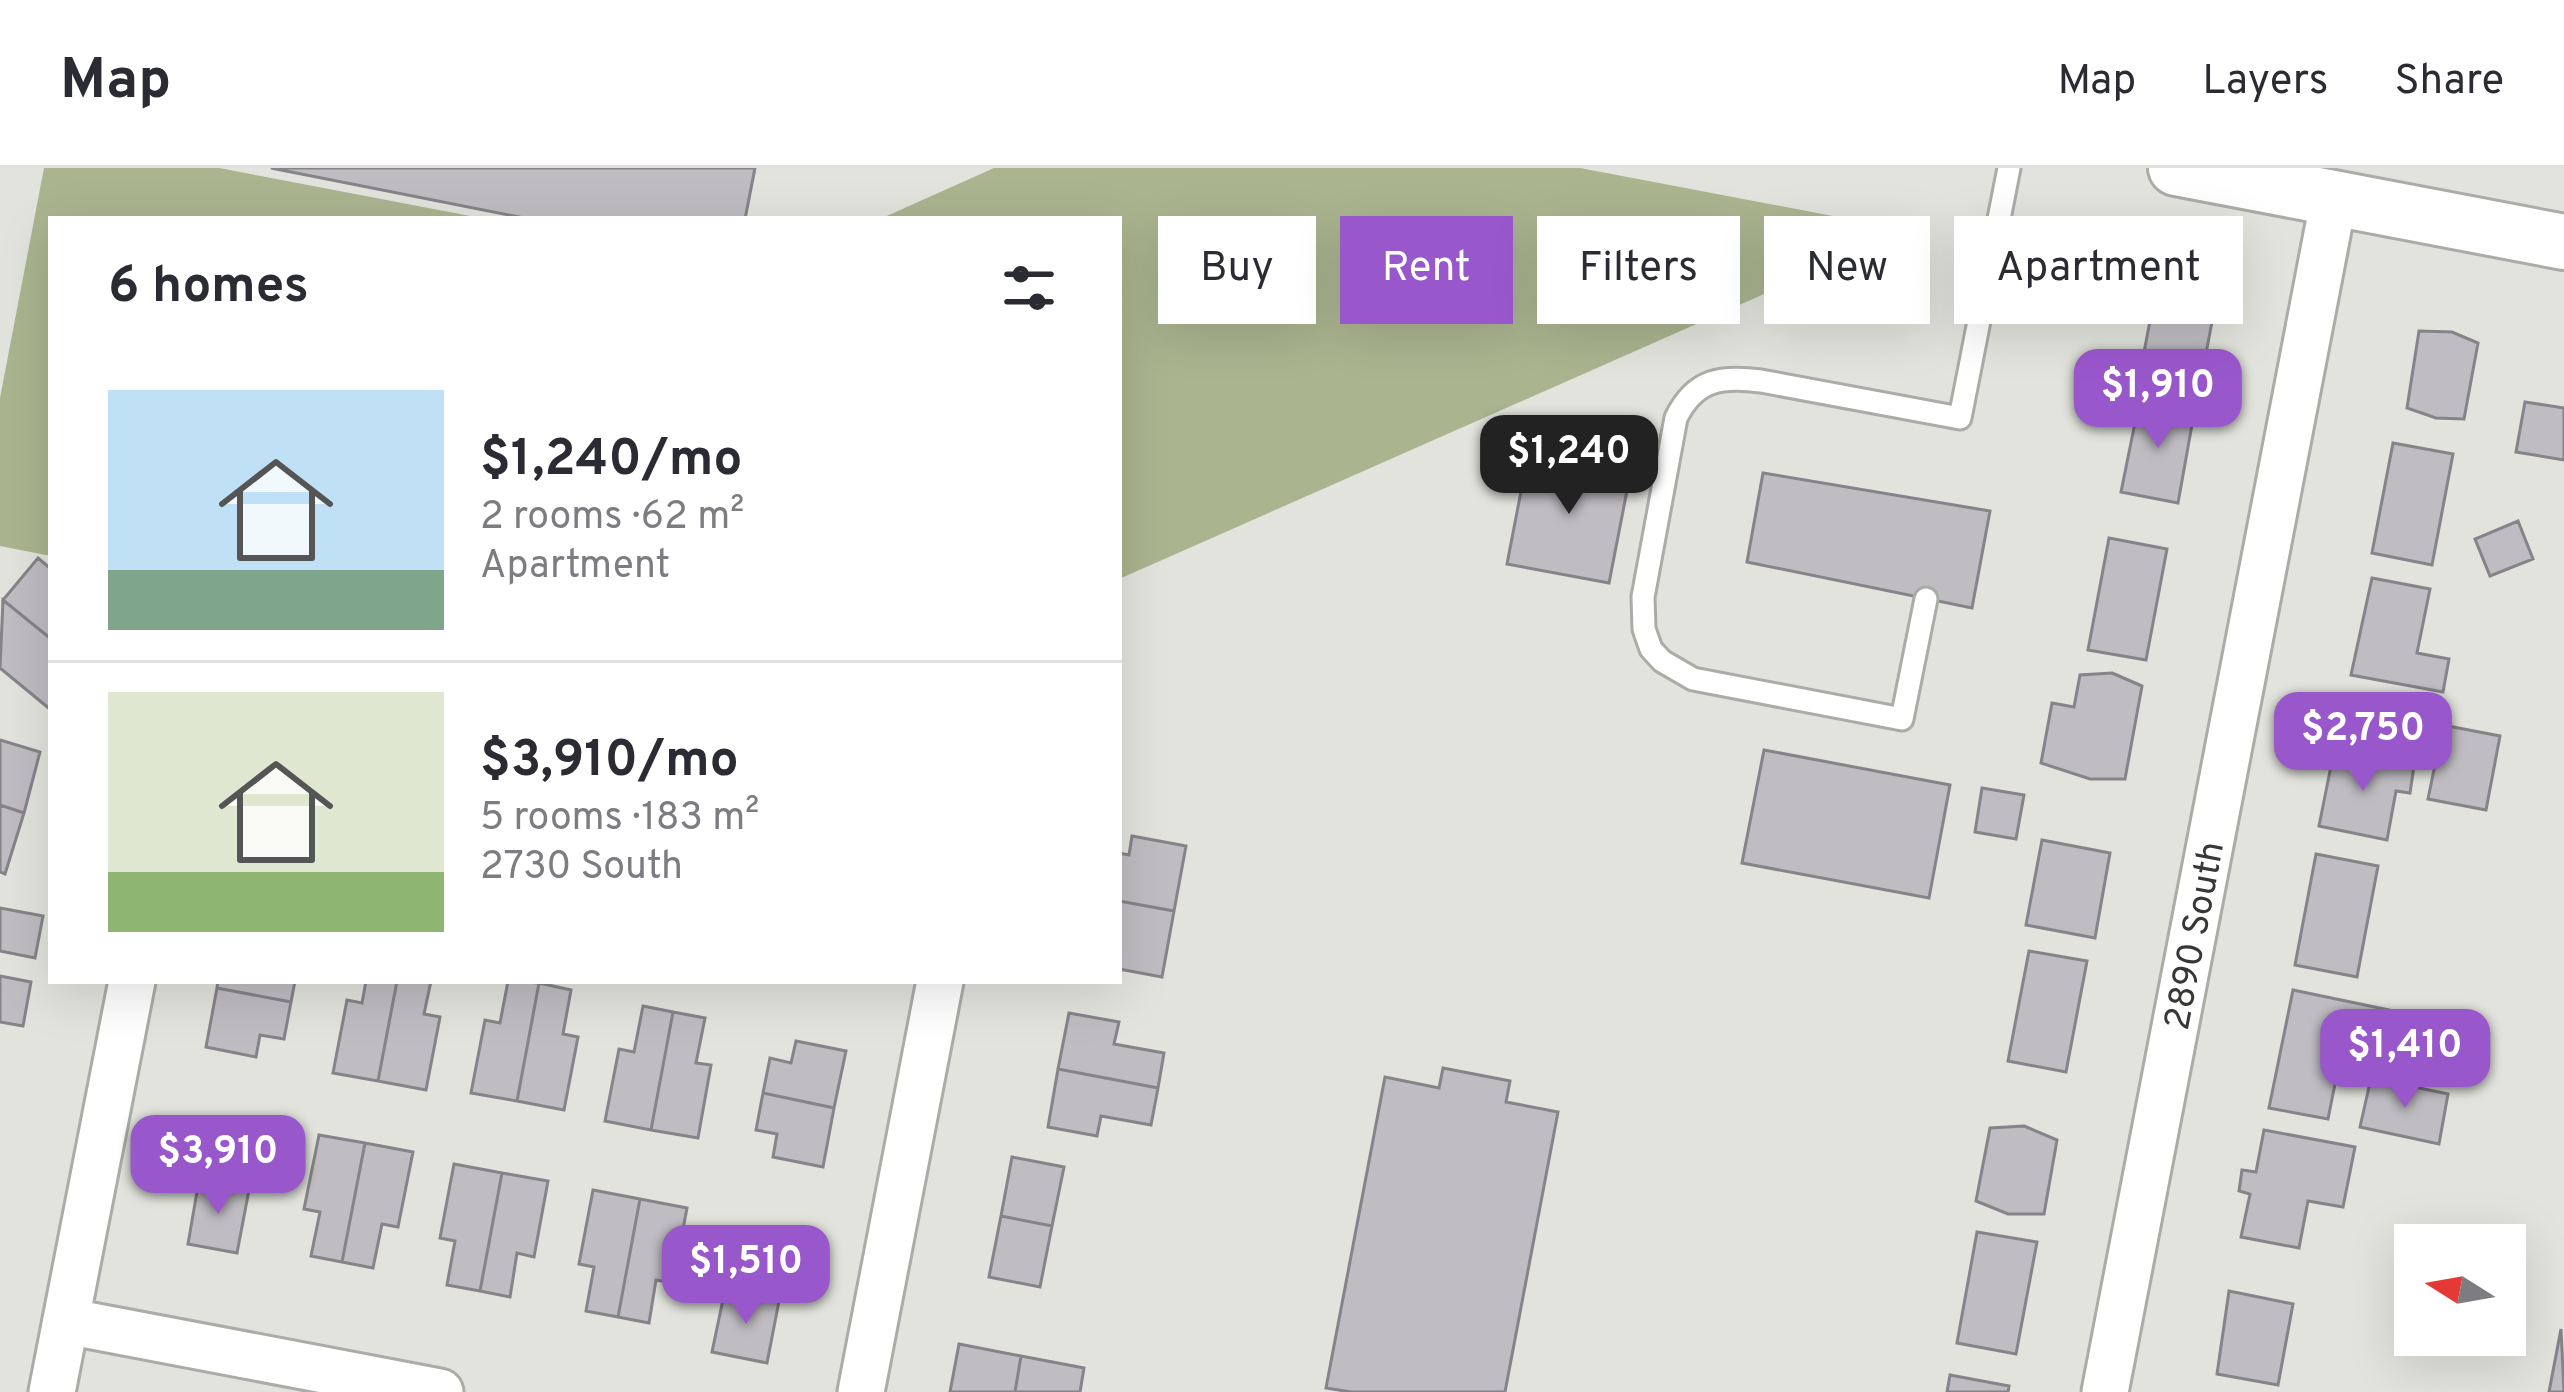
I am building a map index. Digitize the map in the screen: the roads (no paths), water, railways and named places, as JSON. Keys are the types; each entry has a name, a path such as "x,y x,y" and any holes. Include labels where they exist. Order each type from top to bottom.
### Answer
{"street":[{"path":"2176,168 2564,242"},
{"name":"2890 South","path":"2104,1392 2334,198"},
{"path":"52,1392 131,984"},
{"path":"861,1392 939,984"},
{"path":"66,1321 440,1392"}],"lane":[{"path":"1926,599 1902,719 1693,679 1651,649 1642,613 1676,418 1705,382 1761,381 1960,418 2009,168"}]}
